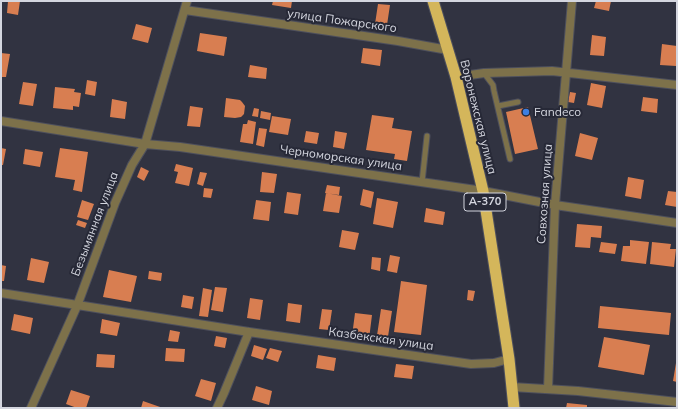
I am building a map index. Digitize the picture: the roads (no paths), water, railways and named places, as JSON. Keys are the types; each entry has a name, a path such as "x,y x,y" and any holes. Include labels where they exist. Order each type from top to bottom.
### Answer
{"highway":[{"name":"Воронежская улица","path":"432,1 456,77 483,191 509,360 514,408"}],"street":[{"name":"Безымянная улица","path":"31,408 77,306 115,203 132,165 145,144 187,1"},
{"name":"Совхозная улица","path":"548,389 555,205 572,1"},
{"name":"улица Пожарского","path":"185,10 398,41 448,50"},
{"path":"456,77 484,73 552,71 677,85"},
{"name":"Черноморская улица","path":"1,121 145,144 180,147 483,191 555,205 677,223"},
{"name":"Казбекская улица","path":"1,293 249,332 471,364 494,363 509,360"},
{"path":"217,408 249,332"},
{"path":"512,387 578,391 677,402"}],"lane":[{"path":"484,73 493,85 510,159"},
{"path":"498,106 518,102"},
{"path":"422,182 427,136"}],"place":[{"name":"Fandeco","path":"526,112"}]}
